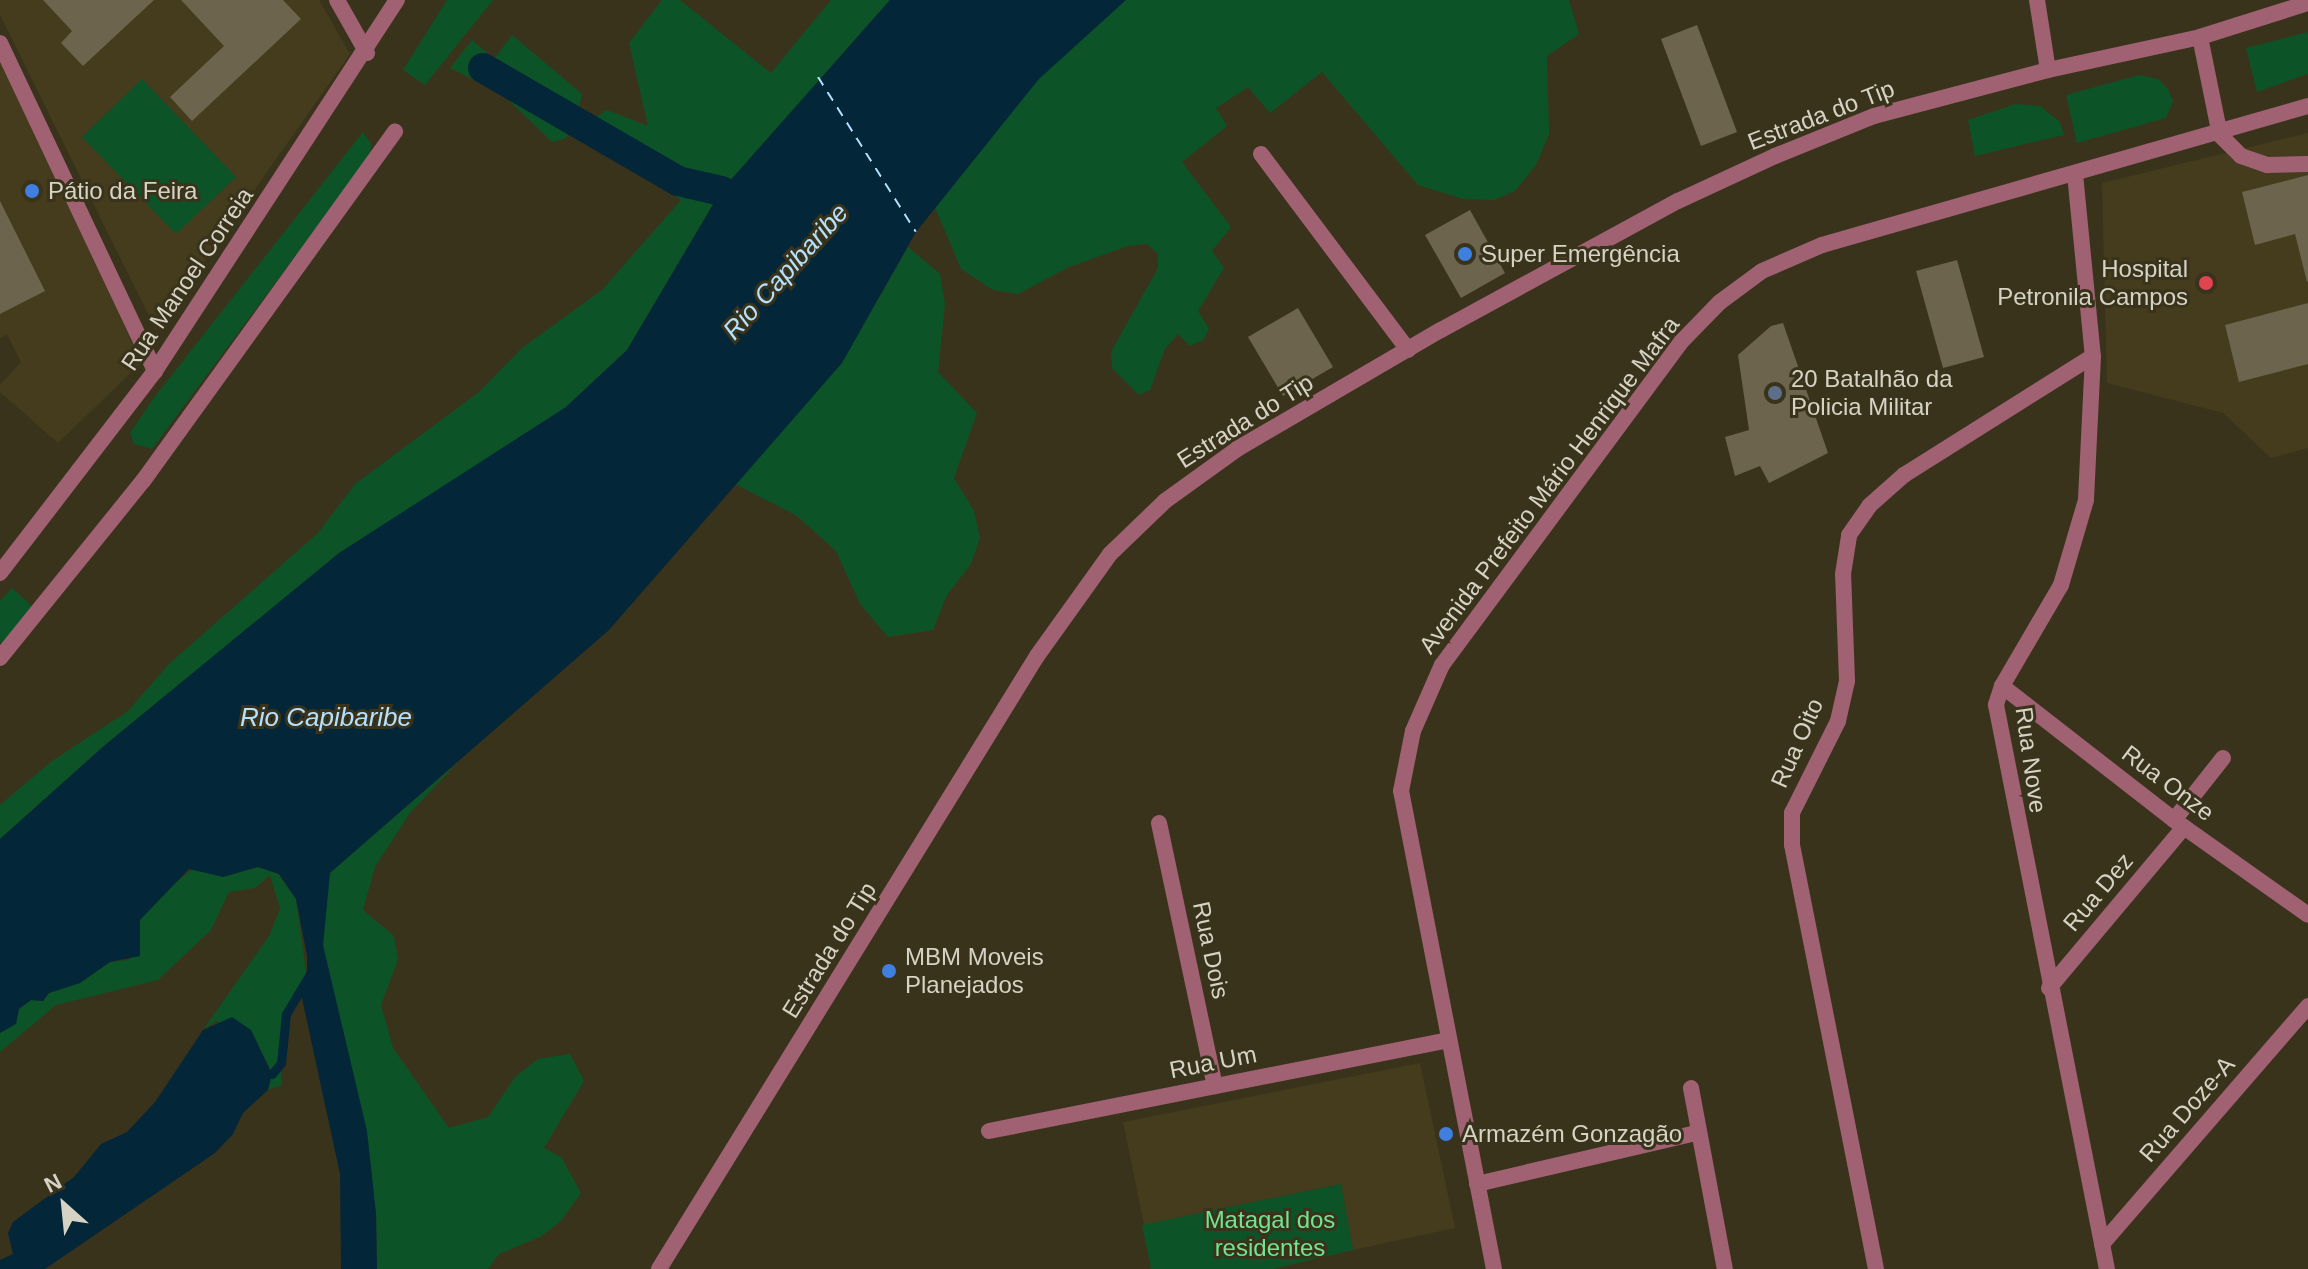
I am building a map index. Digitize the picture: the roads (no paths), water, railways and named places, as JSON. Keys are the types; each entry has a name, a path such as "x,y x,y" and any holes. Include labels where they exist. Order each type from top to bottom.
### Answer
{"street":[{"path":"337,0 367,53"},
{"name":"Rua Manoel Correia","path":"0,573 155,371 367,53 397,0"},
{"path":"2037,0 2048,70"},
{"name":"Estrada do Tip","path":"659,1269 1037,656 1110,554 1165,501 1237,449 1408,350 1678,201 1775,156 1874,116 2048,70 2200,37 2308,3"},
{"path":"2200,37 2220,135 2241,156 2267,165 2308,164"},
{"path":"0,43 155,371"},
{"name":"Avenida Prefeito Mário Henrique Mafra","path":"1494,1269 1447,1040 1401,791 1413,731 1442,665 1680,343 1720,302 1762,271 1822,245 2220,135 2308,106"},
{"path":"0,658 143,481 395,131"},
{"path":"1261,154 1408,350"},
{"name":"Rua Nove","path":"2075,174 2093,356 2086,500 2061,585 2002,686 1996,705 1998,732 2107,1269"},
{"name":"Rua Oito","path":"1876,1269 1792,845 1792,813 1838,721 1847,681 1843,574 1849,535 1869,506 1904,475 2093,356"},
{"name":"Rua Onze","path":"2002,686 2179,824 2308,915"},
{"name":"Rua Dez","path":"2049,988 2179,824 2223,758"},
{"name":"Rua Dois","path":"1159,823 1215,1086"},
{"name":"Rua Doze-A","path":"2102,1244 2308,1006"},
{"name":"Rua Um","path":"989,1131 1447,1040"},
{"path":"1691,1088 1697,1133 1725,1269"},
{"path":"1477,1184 1697,1133"}],"water":[{"name":"Rio Capibaribe","path":"890,0 1126,0 1039,79 916,232 842,363 609,630 330,873 323,945 367,1131 376,1213 377,1269 341,1269 340,1174 300,989 307,979 307,956 296,899 279,874 258,867 223,877 189,869 140,920 140,956 110,962 80,983 49,993 43,1001 31,1000 19,1009 16,1024 0,1033 0,839 105,745 339,553 566,407 627,350 721,191"},
{"path":"232,1017 251,1030 272,1074 268,1090 243,1113 233,1134 215,1153 45,1269 0,1269 0,1260 13,1254 8,1233 13,1222 74,1177 101,1144 127,1132 155,1102 203,1030"}],"waterway":[{"path":"483,68 678,181 721,191 757,209"},
{"path":"272,1074 281,1063 286,1014 313,969"}],"place":[{"name":"Pátio da Feira","path":"32,191"},
{"name":"Super Emergência","path":"1465,254"},
{"name":"Hospital Petronila Campos","path":"2206,283"},
{"name":"20 Batalhão da Policia Militar","path":"1775,393"},
{"name":"MBM Moveis Planejados","path":"889,971"},
{"name":"Armazém Gonzagão","path":"1446,1134"}],"park label":[{"name":"Matagal dos residentes","path":"1270,1234"}]}
